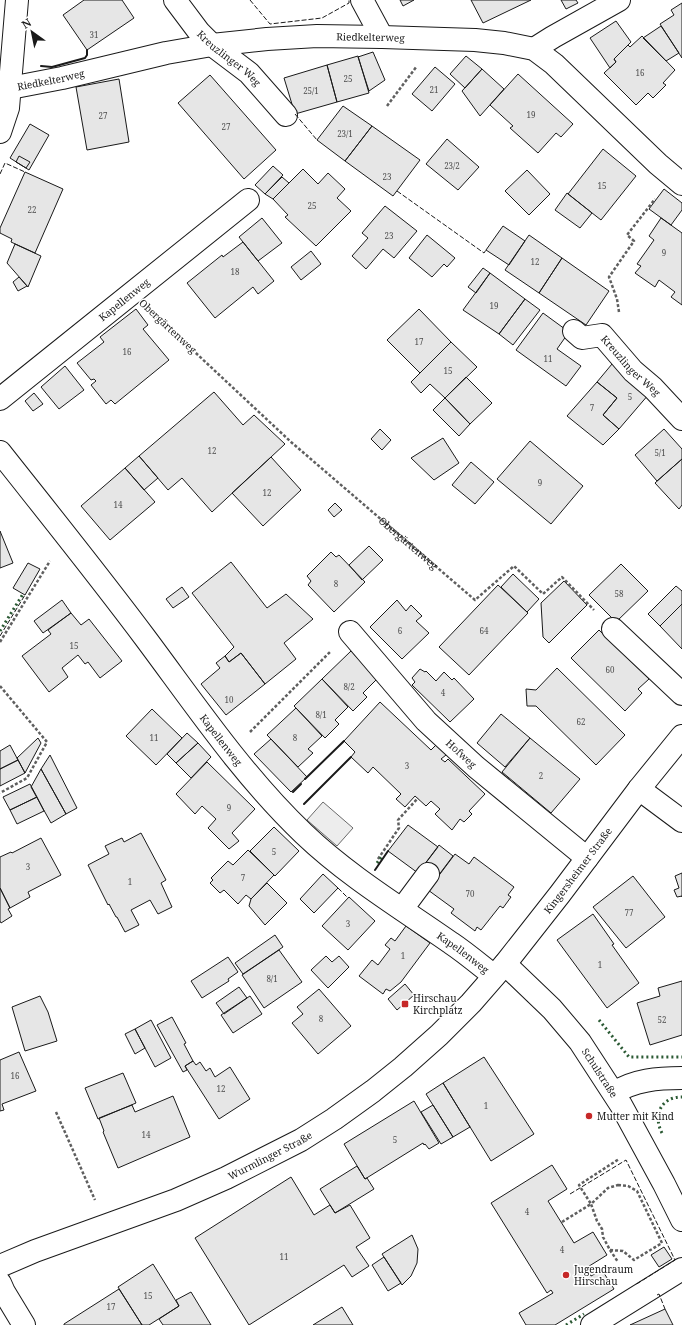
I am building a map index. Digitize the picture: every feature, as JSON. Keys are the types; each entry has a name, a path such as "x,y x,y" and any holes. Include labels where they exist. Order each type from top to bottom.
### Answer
{"street":[{"name":"Riedkelterweg","path":"17,0 5,86 62,78 166,53 212,45 267,39 317,36 382,36 504,43 534,50 554,64 630,138 677,180"},
{"name":"Kreuzlinger Weg","path":"175,0 199,32 212,45 249,73 286,115"},
{"path":"362,0 382,36"},
{"path":"534,50 553,36 619,0"},
{"path":"0,132 8,108 5,86"},
{"name":"Kapellenweg","path":"0,399 248,200"},
{"name":"Kreuzlinger Weg","path":"574,331 582,338 602,335 633,371 653,388 682,419"},
{"name":"Kapellenweg","path":"1,456 68,538 231,751 284,814 328,855 362,882 453,944 500,970"},
{"path":"613,629 682,694"},
{"name":"Hofweg","path":"350,632 426,721 476,767 587,858"},
{"name":"Kingersheimer Straße","path":"471,1003 500,970 639,789 682,736"},
{"path":"639,789 682,821"},
{"path":"402,909 428,874"},
{"name":"Schulstraße","path":"500,970 552,1009 580,1042 614,1094 643,1144 682,1220"},
{"name":"Wurmlinger Straße","path":"0,1266 35,1251 176,1200 226,1178 301,1140 403,1068 471,1003"},
{"path":"614,1094 621,1089 648,1080 682,1078"},
{"name":"Wurmlinger Straße","path":"0,1259 35,1251"},
{"path":"592,1325 682,1269"},
{"path":"0,1283 24,1325"}],"path":[{"path":"387,106 438,39"},
{"path":"602,335 620,318 617,299 609,277 634,241 627,236 677,180"},
{"name":"Obergärtenweg","path":"132,292 291,442 475,600 514,566 543,594 562,577 613,629"},
{"path":"0,642 52,558 68,538"},
{"path":"231,751 350,632"},
{"path":"0,686 47,742 27,778 0,793"},
{"path":"362,882 399,828 398,820 418,798"},
{"path":"56,1112 107,1226"},
{"path":"618,1262 603,1237 602,1229 597,1221 591,1204 579,1185 643,1144"},
{"path":"562,1222 591,1204 608,1188 618,1185 628,1186 637,1191 662,1243 634,1260 623,1251 610,1250"}],"shaded area":[{"path":"323,802 353,828 337,846 307,820"}],"building":[{"path":"84,0 122,0 134,18 87,50 63,15"},
{"path":"400,0 414,0 403,6"},
{"path":"471,0 531,0 483,23"},
{"path":"561,0 576,0 578,3 566,9"},
{"path":"682,3 682,58 660,24 674,15 671,10"},
{"path":"616,21 631,42 614,59 616,62 610,68 590,38"},
{"path":"661,26 679,53 666,61 643,38"},
{"path":"642,36 675,70 663,83 666,85 653,98 648,93 636,105 604,73 616,62 614,59 628,45 630,47"},
{"path":"373,52 385,80 369,91 358,57"},
{"path":"358,56 369,93 337,102 327,65"},
{"path":"466,56 482,69 465,88 450,74"},
{"path":"327,65 337,102 295,114 284,78"},
{"path":"435,67 455,84 432,111 412,94"},
{"path":"482,69 504,89 480,116 462,91"},
{"path":"518,74 573,124 561,137 556,133 538,153 510,128 513,126 490,105"},
{"path":"210,75 276,150 244,179 178,103"},
{"path":"119,79 129,142 87,150 76,87"},
{"path":"343,106 372,126 345,161 317,140"},
{"path":"30,124 49,135 29,170 10,158"},
{"path":"372,126 420,160 393,196 345,161"},
{"path":"447,139 479,167 458,190 426,164"},
{"path":"603,149 636,176 601,220 568,194"},
{"path":"19,156 30,162 26,168 16,162"},
{"path":"273,166 283,175 265,194 255,185"},
{"path":"303,169 318,184 328,173 345,189 337,198 351,211 316,246 285,217 288,215 273,199"},
{"path":"527,170 550,194 529,215 505,191"},
{"path":"25,172 63,189 35,253 11,242 12,239 0,233 0,228"},
{"path":"282,177 289,183 273,199 265,194"},
{"path":"664,189 682,203 682,210 671,225 649,209"},
{"path":"567,193 592,213 580,228 555,210"},
{"path":"385,206 417,231 394,258 383,249 366,269 352,256 368,238 362,233"},
{"path":"262,218 282,243 258,261 239,237"},
{"path":"661,218 682,233 682,305 671,297 675,292 659,280 655,287 635,273 641,266 637,264 654,240 649,236"},
{"path":"503,226 525,241 509,265 486,250"},
{"path":"427,235 455,258 447,267 444,264 432,277 409,258"},
{"path":"529,235 562,258 539,293 505,270"},
{"path":"243,242 274,281 258,294 253,287 215,318 187,283 222,255 223,257"},
{"path":"15,244 41,256 28,287 7,263"},
{"path":"311,251 321,264 301,280 291,267"},
{"path":"562,258 609,291 586,325 539,293"},
{"path":"483,268 490,273 476,293 468,287"},
{"path":"490,273 525,299 499,334 463,310"},
{"path":"19,277 27,286 18,291 13,282"},
{"path":"525,299 540,310 513,345 499,334"},
{"path":"136,309 148,325 143,329 169,360 115,404 111,400 106,404 91,385 96,381 94,379 91,380 77,363 104,342 100,337"},
{"path":"419,309 451,342 420,373 387,340"},
{"path":"543,313 569,332 557,349 581,366 566,386 516,350"},
{"path":"451,342 477,367 445,398 430,384 421,393 411,382"},
{"path":"612,364 649,394 619,429 603,415 617,398 597,382"},
{"path":"65,366 84,390 59,409 41,387"},
{"path":"466,377 492,403 470,424 445,398"},
{"path":"597,382 617,398 603,415 619,429 603,445 567,416"},
{"path":"214,392 243,425 254,415 285,444 212,512 182,478 168,490 139,456"},
{"path":"34,393 43,404 33,411 25,401"},
{"path":"445,398 470,424 459,436 433,410"},
{"path":"380,429 391,440 382,450 371,439"},
{"path":"664,429 682,449 682,459 657,481 635,455"},
{"path":"443,438 459,463 434,480 411,458"},
{"path":"530,441 583,486 551,524 497,479"},
{"path":"139,456 158,478 144,490 125,468"},
{"path":"271,457 301,490 263,526 232,493"},
{"path":"682,459 682,505 679,509 655,483"},
{"path":"471,462 494,482 475,504 452,485"},
{"path":"125,468 155,502 110,540 81,506"},
{"path":"335,503 342,510 334,517 328,510"},
{"path":"0,531 13,563 0,568"},
{"path":"369,546 383,560 362,580 349,565"},
{"path":"331,552 336,557 339,555 365,582 334,612 308,585 311,581 307,576"},
{"path":"231,562 267,608 286,594 313,619 284,643 296,659 265,684 241,653 229,662 225,656 234,647 192,593"},
{"path":"28,563 40,569 25,595 13,588"},
{"path":"621,564 648,591 616,622 589,595"},
{"path":"513,574 539,599 527,612 501,587"},
{"path":"564,581 587,605 549,643 543,637 541,603"},
{"path":"498,585 528,613 469,675 439,647"},
{"path":"676,586 682,591 682,604 660,626 648,614"},
{"path":"182,587 189,597 173,608 166,599"},
{"path":"62,600 71,613 43,633 34,621"},
{"path":"397,600 406,611 411,605 422,616 416,621 429,633 402,659 370,627"},
{"path":"682,604 682,649 660,626"},
{"path":"71,613 81,625 89,619 122,661 100,678 88,662 85,664 78,655 62,668 68,677 49,692 22,656 51,634 48,630"},
{"path":"599,630 649,679 638,689 642,693 625,711 571,658"},
{"path":"351,651 377,679 363,693 367,697 353,711 322,679"},
{"path":"241,653 265,684 226,715 201,684 220,668 216,663 225,656 229,662"},
{"path":"557,668 625,735 596,765 536,706 527,706 526,689 536,690"},
{"path":"420,669 425,672 426,671 436,681 444,672 452,680 454,678 474,699 450,722 412,685 415,682 412,678"},
{"path":"322,679 348,707 335,720 339,724 325,738 294,706"},
{"path":"380,702 431,750 436,745 446,755 441,759 445,762 448,759 485,794 469,811 472,814 464,822 460,819 452,830 435,814 440,809 431,801 426,806 415,796 405,807 396,799 401,794 373,767 368,773 351,757 355,752 344,741"},
{"path":"296,708 322,736 308,749 313,753 298,767 267,735"},
{"path":"152,709 182,738 156,765 126,736"},
{"path":"501,714 530,738 505,767 477,743"},
{"path":"187,733 198,743 176,763 167,754"},
{"path":"38,738 41,743 25,773 17,758"},
{"path":"530,738 580,779 551,813 502,772"},
{"path":"271,739 307,777 291,792 254,754"},
{"path":"198,743 211,757 191,778 176,763"},
{"path":"10,745 18,760 0,769 0,751"},
{"path":"50,755 77,808 66,814 41,769"},
{"path":"18,760 25,773 0,786 0,769"},
{"path":"207,762 255,809 232,833 239,841 229,849 208,828 216,819 202,806 195,814 176,794"},
{"path":"41,769 66,814 51,823 31,787"},
{"path":"30,784 37,797 10,810 3,797"},
{"path":"37,797 44,811 17,824 10,810"},
{"path":"408,825 438,847 418,873 388,851"},
{"path":"274,827 299,851 275,876 250,851"},
{"path":"141,833 166,880 161,883 172,907 158,914 150,900 131,910 139,925 125,932 109,904 108,905 88,865 109,854 105,846 122,838 124,842"},
{"path":"41,838 61,875 28,892 30,897 10,908 0,888 0,857 11,852 12,853"},
{"path":"439,845 453,856 435,880 421,869"},
{"path":"248,850 274,875 251,899 246,895 238,904 224,890 220,893 210,883 213,880 211,878 228,861 233,865"},
{"path":"455,854 469,864 474,857 514,887 508,895 511,897 503,908 500,906 481,930 477,927 475,931 451,913 454,909 428,890"},
{"path":"682,873 682,896 677,897 674,890 679,888 675,876"},
{"path":"323,874 338,888 314,913 300,899"},
{"path":"633,876 665,917 626,948 593,907"},
{"path":"267,883 287,903 265,925 249,906 251,899"},
{"path":"0,888 10,908 8,909 12,916 1,923 0,921"},
{"path":"349,897 375,921 348,950 322,926"},
{"path":"593,914 614,944 612,945 639,983 607,1008 557,940"},
{"path":"406,926 430,943 401,982 390,991 386,989 383,994 359,976 372,960 378,965 390,949 385,945 391,938 395,941"},
{"path":"275,935 283,947 243,974 235,963"},
{"path":"279,950 302,982 264,1008 242,975"},
{"path":"326,956 332,962 339,956 349,967 328,988 311,970"},
{"path":"228,957 238,972 228,979 229,981 202,998 191,981"},
{"path":"682,981 682,1035 650,1045 637,1003 660,996 658,988"},
{"path":"405,984 414,995 397,1010 388,999"},
{"path":"239,987 247,998 224,1014 216,1003"},
{"path":"319,989 351,1026 318,1054 292,1023 303,1014 297,1007"},
{"path":"40,996 48,1012 57,1041 25,1051 12,1007"},
{"path":"250,996 262,1014 233,1033 221,1015"},
{"path":"172,1017 186,1043 184,1044 193,1061 185,1066 187,1070 183,1072 157,1025"},
{"path":"151,1020 171,1058 155,1067 135,1029"},
{"path":"135,1029 145,1048 135,1054 125,1034"},
{"path":"19,1052 36,1091 2,1104 4,1110 0,1111 0,1060"},
{"path":"484,1057 534,1134 491,1161 443,1083"},
{"path":"193,1061 196,1065 200,1062 206,1071 210,1068 215,1077 230,1067 250,1099 219,1119 185,1066"},
{"path":"123,1073 136,1103 98,1119 85,1088"},
{"path":"443,1083 470,1127 453,1137 426,1094"},
{"path":"173,1096 190,1137 118,1168 103,1132 104,1131 99,1118 132,1105 135,1112"},
{"path":"414,1101 439,1143 429,1149 423,1143 365,1179 344,1144"},
{"path":"433,1105 453,1137 441,1144 421,1112"},
{"path":"552,1165 567,1189 548,1201 574,1243 593,1232 607,1255 586,1268 591,1276 602,1270 614,1289 555,1325 526,1325 519,1313 553,1293 551,1290 547,1293 491,1203"},
{"path":"357,1166 365,1179 367,1178 374,1189 335,1213 320,1189"},
{"path":"291,1177 314,1215 330,1205 335,1213 350,1205 370,1238 356,1247 369,1266 352,1277 344,1265 249,1325 195,1238"},
{"path":"412,1235 418,1249 417,1263 411,1276 402,1285 382,1254"},
{"path":"664,1247 672,1259 659,1267 651,1255"},
{"path":"384,1257 401,1283 388,1291 372,1265"},
{"path":"153,1264 179,1306 149,1325 142,1325 118,1287"},
{"path":"119,1289 142,1325 64,1325 64,1324"},
{"path":"191,1292 211,1325 163,1325 159,1319 179,1306 176,1300"},
{"path":"342,1307 353,1325 313,1325"},
{"path":"665,1309 673,1325 630,1325"}],"hedge":[{"path":"0,631 23,594"},
{"path":"377,863 383,855"},
{"path":"599,1020 629,1057 682,1057"},
{"path":"662,1133 658,1120 660,1109 668,1100 682,1097"},
{"path":"566,1325 584,1314"}],"fence":[{"path":"250,0 270,24 322,18 349,3 349,0"},
{"path":"295,114 317,140"},
{"path":"0,174 5,163 25,172"},
{"path":"397,191 484,253 486,250"},
{"path":"0,636 25,595"},
{"path":"338,888 348,898"},
{"path":"570,1194 626,1160 675,1260 635,1285"},
{"path":"657,1295 659,1294 665,1309"}],"wall":[{"path":"41,66 52,67 85,58 87,55 87,50"},
{"path":"305,779 344,741"},
{"path":"304,804 351,757"},
{"path":"293,792 301,784"},
{"path":"375,870 388,851"}],"place":[{"name":"Hirschau Kirchplatz","path":"405,1004"},
{"name":"Mutter mit Kind","path":"589,1116"},
{"name":"Jugendraum Hirschau","path":"566,1275"}]}
